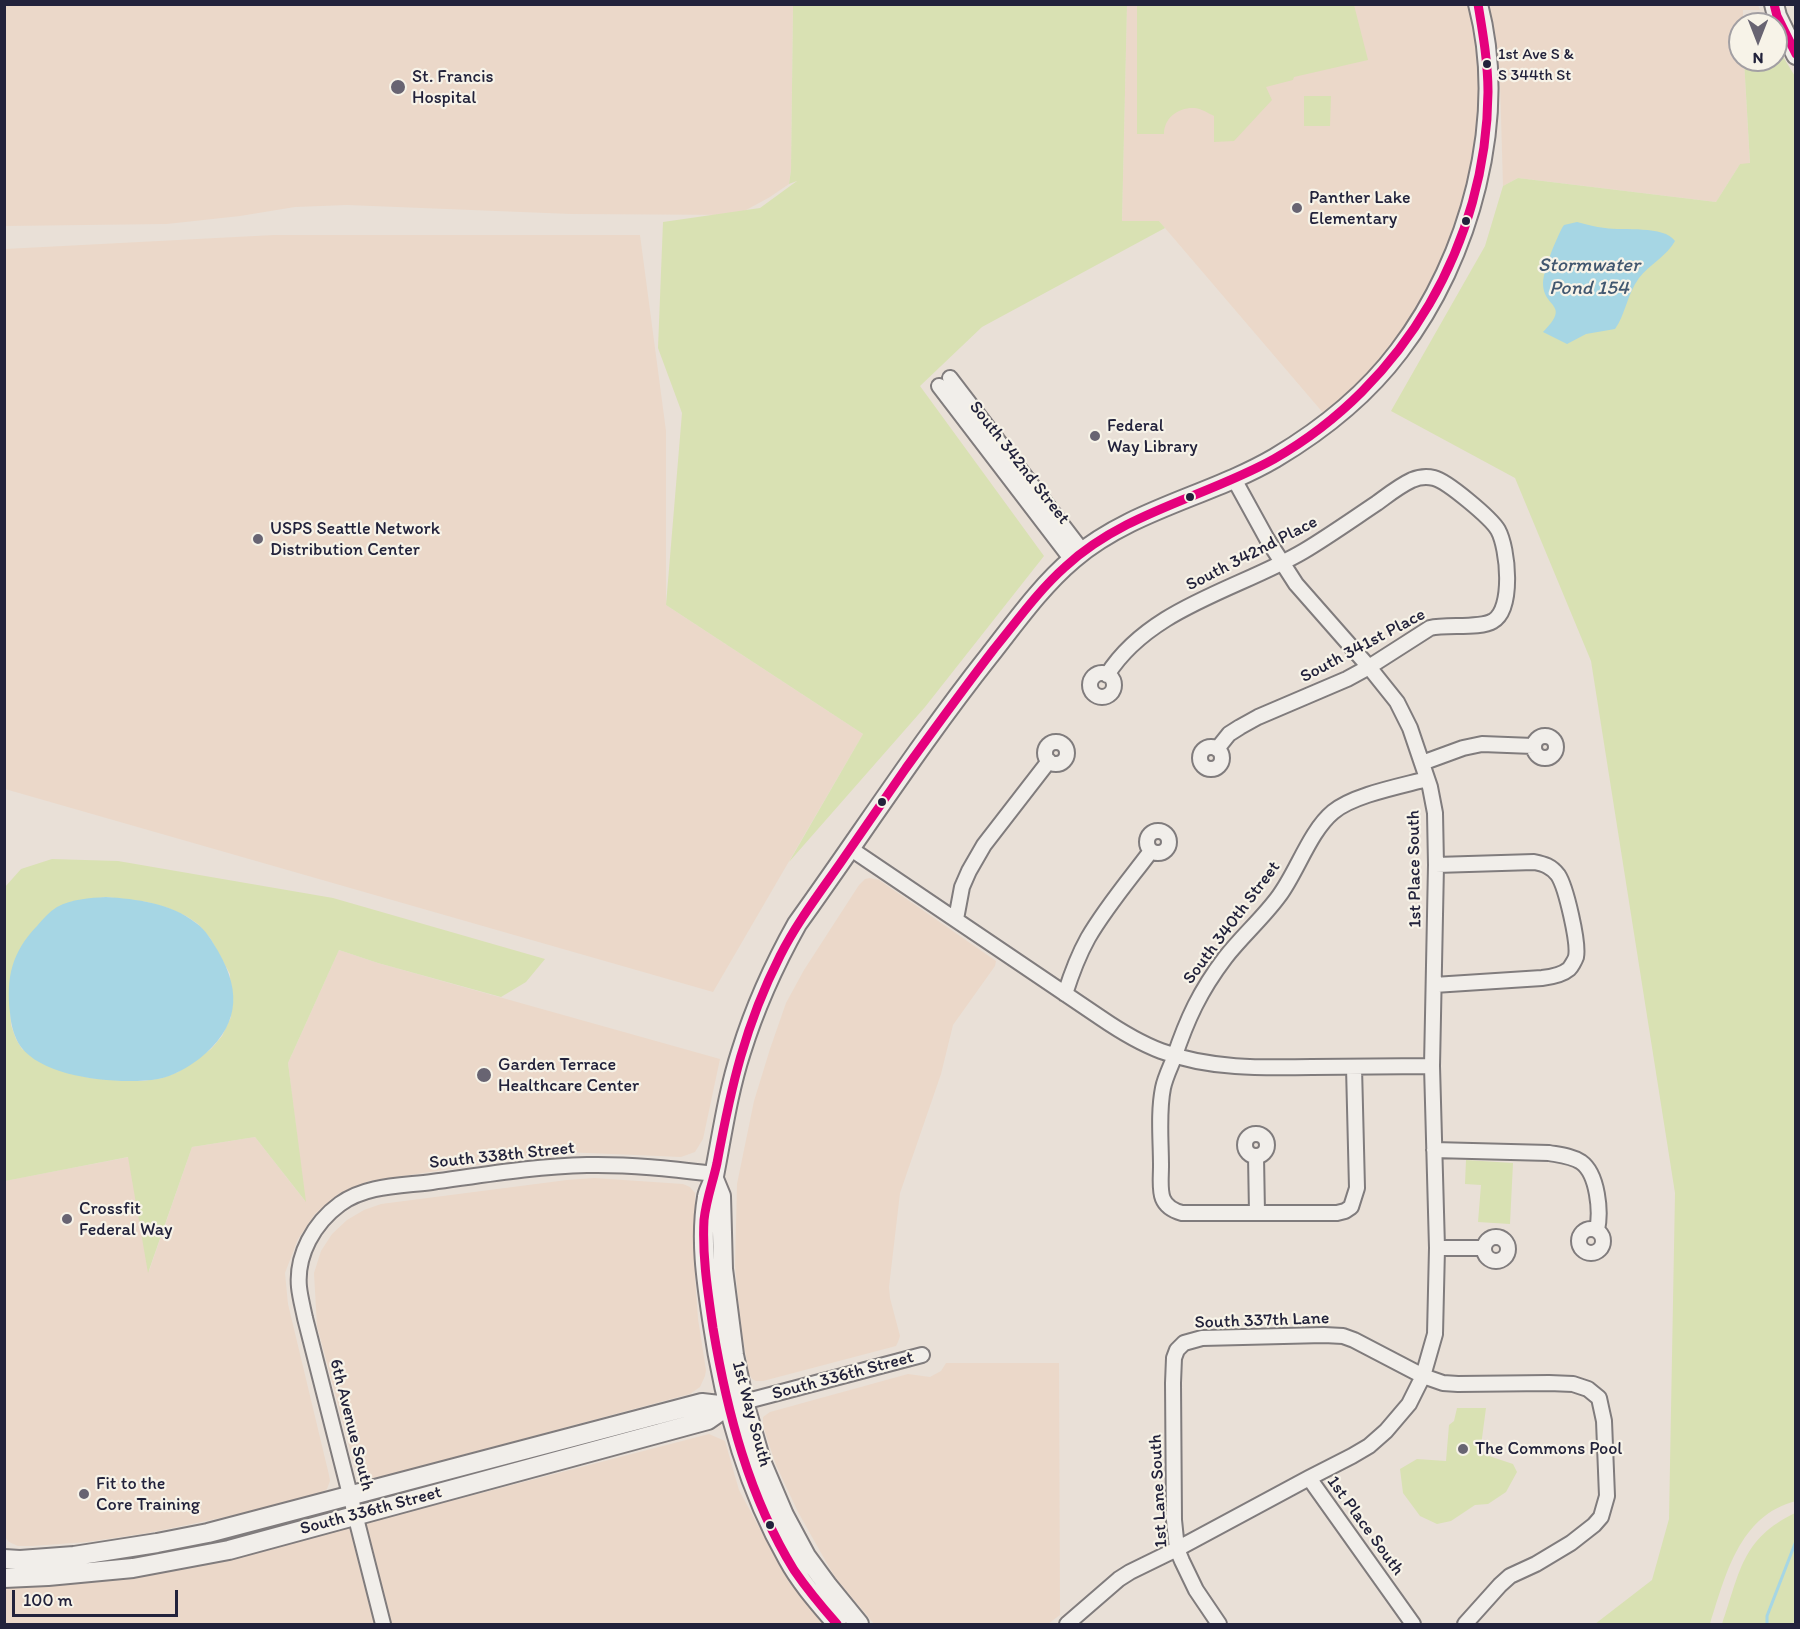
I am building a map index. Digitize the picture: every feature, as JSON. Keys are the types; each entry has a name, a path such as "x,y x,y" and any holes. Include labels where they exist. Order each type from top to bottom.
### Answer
{"main road":[{"name":"1st Way South","path":"837,1624 789,1561 770,1525 747,1472 736,1404 735,1354 723,1269 721,1196 714,1176 730,1092 760,999 797,924 956,698 1018,619 1077,556 1126,524 1234,479 1305,439 1357,397 1398,353 1428,309 1455,249 1475,194 1484,149 1488,78 1485,38 1478,4"},
{"path":"1774,4 1777,16 1796,55"},
{"name":"South 336th Street","path":"4,1559 74,1556 182,1539 351,1497 702,1403 736,1404"},
{"name":"1st Way South","path":"736,1404 784,1515 806,1556 859,1624"},
{"name":"South 336th Street","path":"4,1578 92,1572 181,1560 229,1550 708,1420 736,1404"}],"street":[{"name":"South 342nd Street","path":"944,382 1077,556"},
{"name":"South 342nd Place","path":"1107,675 1115,662 1137,642 1172,616 1317,543 1401,486 1418,478 1431,477 1443,482 1482,513"},
{"name":"1st Place South","path":"1234,479 1281,562 1311,603 1397,702 1410,728 1422,763 1435,813 1432,1066 1437,1248 1435,1334 1423,1376 1409,1404 1386,1431 1369,1446 1309,1478 1413,1624"},
{"name":"South 341st Place","path":"1217,749 1229,734 1258,717 1369,668 1430,628 1440,625 1482,625 1491,623 1501,615 1506,603 1503,542 1496,527 1482,513"},
{"path":"1422,763 1473,746 1492,744 1533,746"},
{"path":"956,919 962,887 984,845 1049,761"},
{"name":"South 340th Street","path":"1257,1213 1182,1213 1164,1204 1161,1195 1161,1107 1163,1088 1174,1055 1203,990 1227,956 1279,896 1326,819 1349,802 1427,779"},
{"path":"851,849 1136,1040 1174,1055 1200,1062 1232,1066 1432,1066"},
{"path":"1065,994 1074,965 1088,939 1105,912 1151,851"},
{"path":"1434,985 1542,978 1557,975 1569,969 1576,958 1576,938 1564,888 1548,865 1534,862 1436,865"},
{"path":"1256,1156 1257,1213 1329,1213 1345,1211 1351,1207 1357,1188 1354,1067"},
{"path":"1434,1150 1549,1153 1567,1156 1582,1163 1592,1175 1596,1190 1599,1222 1597,1230"},
{"name":"South 338th Street","path":"311,1235 338,1205 349,1198 374,1189 585,1165 640,1166 714,1176"},
{"name":"6th Avenue South","path":"311,1235 302,1257 299,1287 383,1624"},
{"path":"1437,1248 1484,1248"},
{"name":"South 337th Lane","path":"1179,1347 1191,1340 1210,1337 1343,1336 1439,1382 1573,1384 1588,1389 1599,1398 1604,1420 1607,1496 1600,1517 1594,1526 1571,1543 1542,1561 1510,1576 1465,1624"},
{"name":"1st Lane South","path":"1179,1347 1174,1358 1173,1383 1174,1520 1177,1549 1196,1590 1219,1624"},
{"name":"South 336th Street","path":"736,1404 922,1355"},
{"path":"1067,1624 1119,1579 1309,1478"}],"shaded area":[{"name":"St. Francis Hospital","path":"4,5 793,5 789,184 737,215 571,214 347,205 295,207 167,224 5,226"},
{"name":"Panther Lake Elementary","path":"1127,5 1478,5 1484,149 1428,309 1330,421 1159,221 1122,222"},
{"path":"1486,5 1758,5 1760,10 1728,12 1728,72 1745,72 1750,164 1740,164 1716,202 1518,178 1503,186 1500,82 1494,37"},
{"name":"USPS Seattle Network Distribution Center","path":"274,235 640,235 666,431 666,605 863,734 713,992 5,789 5,249"},
{"path":"865,879 879,880 996,961 995,966 953,1025 941,1074 900,1193 889,1287 900,1336 896,1346 756,1381 749,1374 741,1328 735,1266 737,1184 754,1101 786,1003 804,970 859,885"},
{"path":"339,950 720,1059 703,1139 695,1152 681,1157 565,1152 369,1181 340,1193 315,1214 298,1239 285,1273 288,1304 329,1475 330,1481 327,1489 264,1509 148,1533 87,1542 32,1546 18,1546 9,1542 5,1537 4,1181 129,1157 149,1271 192,1147 255,1137 305,1201 288,1063"},
{"path":"594,1178 683,1184 695,1193 695,1277 698,1319 706,1370 700,1387 690,1394 373,1479 362,1479 355,1468 317,1326 314,1273 321,1251 332,1234 347,1220 364,1210 381,1204"},
{"path":"946,1363 1059,1363 1060,1615 1048,1624 874,1624 835,1577 798,1512 776,1465 763,1426 763,1417 770,1412 908,1374 930,1377 941,1371"},
{"path":"709,1434 725,1441 739,1490 789,1582 823,1624 5,1624 7,1588 72,1583 195,1567"}],"green space":[{"path":"793,5 1127,5 1122,221 1159,221 1165,228 982,327 920,386 1044,556 925,707 789,862 863,734 666,605 682,413 658,348 663,222 760,208 797,181 789,184"},
{"path":"1137,5 1354,5 1368,60 1294,77 1293,80 1266,87 1272,100 1234,141 1214,142 1214,116 1195,108 1183,109 1169,118 1164,134 1137,134"},
{"path":"1788,65 1796,78 1796,1501 1777,1508 1748,1534 1729,1568 1710,1624 1595,1624 1652,1580 1669,1519 1675,1193 1591,661 1515,478 1391,411 1485,246 1503,186 1518,178 1716,202 1740,164 1750,163 1745,72 1788,72"},
{"path":"1304,96 1331,96 1330,126 1304,126"},
{"path":"52,859 118,861 333,898 545,959 526,982 501,997 339,950 288,1063 306,1202 255,1137 192,1147 148,1273 128,1157 5,1181 5,887 21,869","holes":["106,897 147,902 168,908 198,924 210,938 230,974 231,1017 222,1036 211,1049 178,1072 162,1078 143,1081 90,1078 70,1073 22,1049 11,1025 9,990 71,902"]},
{"path":"1466,1160 1513,1163 1510,1224 1478,1222 1481,1185 1465,1184"},
{"path":"1457,1408 1486,1408 1480,1453 1513,1464 1517,1472 1506,1492 1488,1504 1475,1505 1451,1521 1437,1524 1420,1516 1403,1493 1400,1469 1417,1459 1446,1461 1449,1425 1454,1421"},
{"path":"1795,1513 1795,1624 1722,1624 1739,1573 1753,1546 1777,1523"}],"water":[{"name":"Stormwater Pond 154","path":"1577,222 1605,228 1653,231 1670,236 1675,241 1639,278 1615,329 1586,334 1567,344 1543,332 1551,323 1556,311 1547,298 1543,283 1553,248 1562,228 1564,225"},
{"path":"106,897 153,903 186,916 206,932 226,967 233,996 233,1010 229,1023 212,1047 199,1059 169,1076 143,1081 125,1081 65,1073 32,1058 21,1047 15,1035 10,1017 9,988 16,955 22,945 44,918 57,907 87,898"}],"waterway":[{"path":"1767,1624 1767,1616 1796,1541"}],"transit line":[{"path":"837,1624 794,1570 778,1542 752,1483 725,1391 707,1288 704,1247 705,1213 734,1082 757,1007 786,944 815,899 961,693 1028,606 1055,576 1088,548 1113,532 1274,459 1320,428 1362,392 1399,350 1429,304 1454,255 1472,202 1484,148 1488,92 1478,4"},
{"path":"1774,4 1777,16 1796,54"}],"place":[{"name":"1st Ave S & S 344th St","path":"1487,64"},
{"name":"St. Francis Hospital","path":"398,87"},
{"name":"Panther Lake Elementary","path":"1297,208"},
{"name":"Federal Way Library","path":"1095,436"},
{"name":"USPS Seattle Network Distribution Center","path":"258,539"},
{"name":"Garden Terrace Healthcare Center","path":"484,1075"},
{"name":"Crossfit Federal Way","path":"67,1219"},
{"name":"The Commons Pool","path":"1463,1449"},
{"name":"Fit to the Core Training","path":"84,1494"}]}
